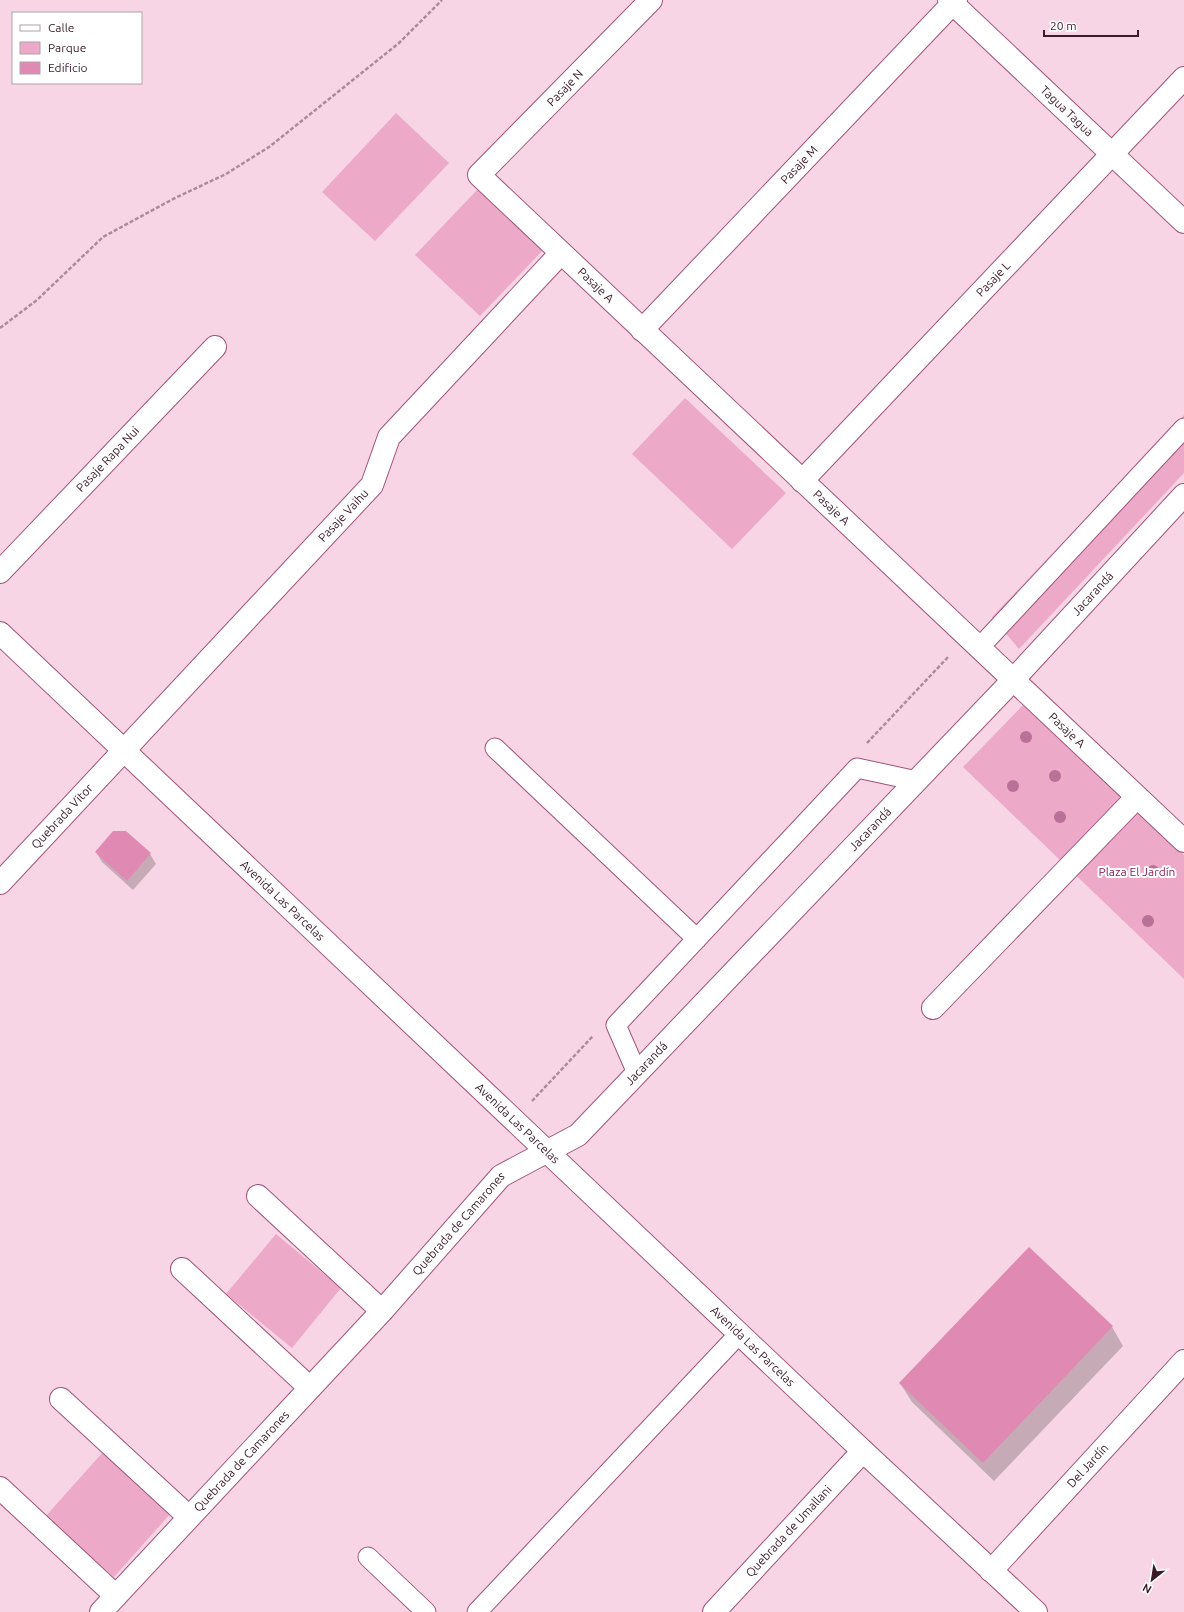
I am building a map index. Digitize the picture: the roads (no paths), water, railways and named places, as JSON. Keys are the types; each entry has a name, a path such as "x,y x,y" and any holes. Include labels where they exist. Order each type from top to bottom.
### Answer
{"street":[{"name":"Pasaje N","path":"479,176 651,0"},
{"name":"Tagua Tagua","path":"953,1 1184,222"},
{"name":"Pasaje M","path":"642,330 953,1"},
{"name":"Pasaje L","path":"802,481 1184,78"},
{"name":"Pasaje A","path":"479,176 1138,798 1182,835"},
{"name":"Pasaje Vaihu","path":"124,751 372,485 389,437 561,253"},
{"name":"Pasaje Rapa Nui","path":"0,572 215,347"},
{"name":"Jacarandá","path":"547,1151 578,1135 1013,680 1184,495"},
{"name":"Avenida Las Parcelas","path":"0,633 739,1334 1036,1612"},
{"name":"Quebrada Vitor","path":"0,883 124,751"},
{"path":"933,1008 1138,798"},
{"name":"Quebrada de Camarones","path":"101,1612 382,1311 501,1176 547,1151"},
{"path":"258,1196 382,1311"},
{"path":"182,1269 310,1388"},
{"name":"Del Jardín","path":"991,1570 1184,1361"},
{"name":"Quebrada de Camarones","path":"61,1399 189,1517"},
{"name":"Quebrada de Umallani","path":"714,1612 863,1451"},
{"path":"0,1488 116,1596"}],"lane":[{"path":"979,648 1184,428"},
{"path":"495,748 697,939"},
{"path":"637,1073 616,1025 857,768 917,781"},
{"path":"478,1612 739,1334"},
{"path":"368,1557 426,1612"}],"park label":[{"name":"Plaza El Jardín","path":"1137,872"}]}
